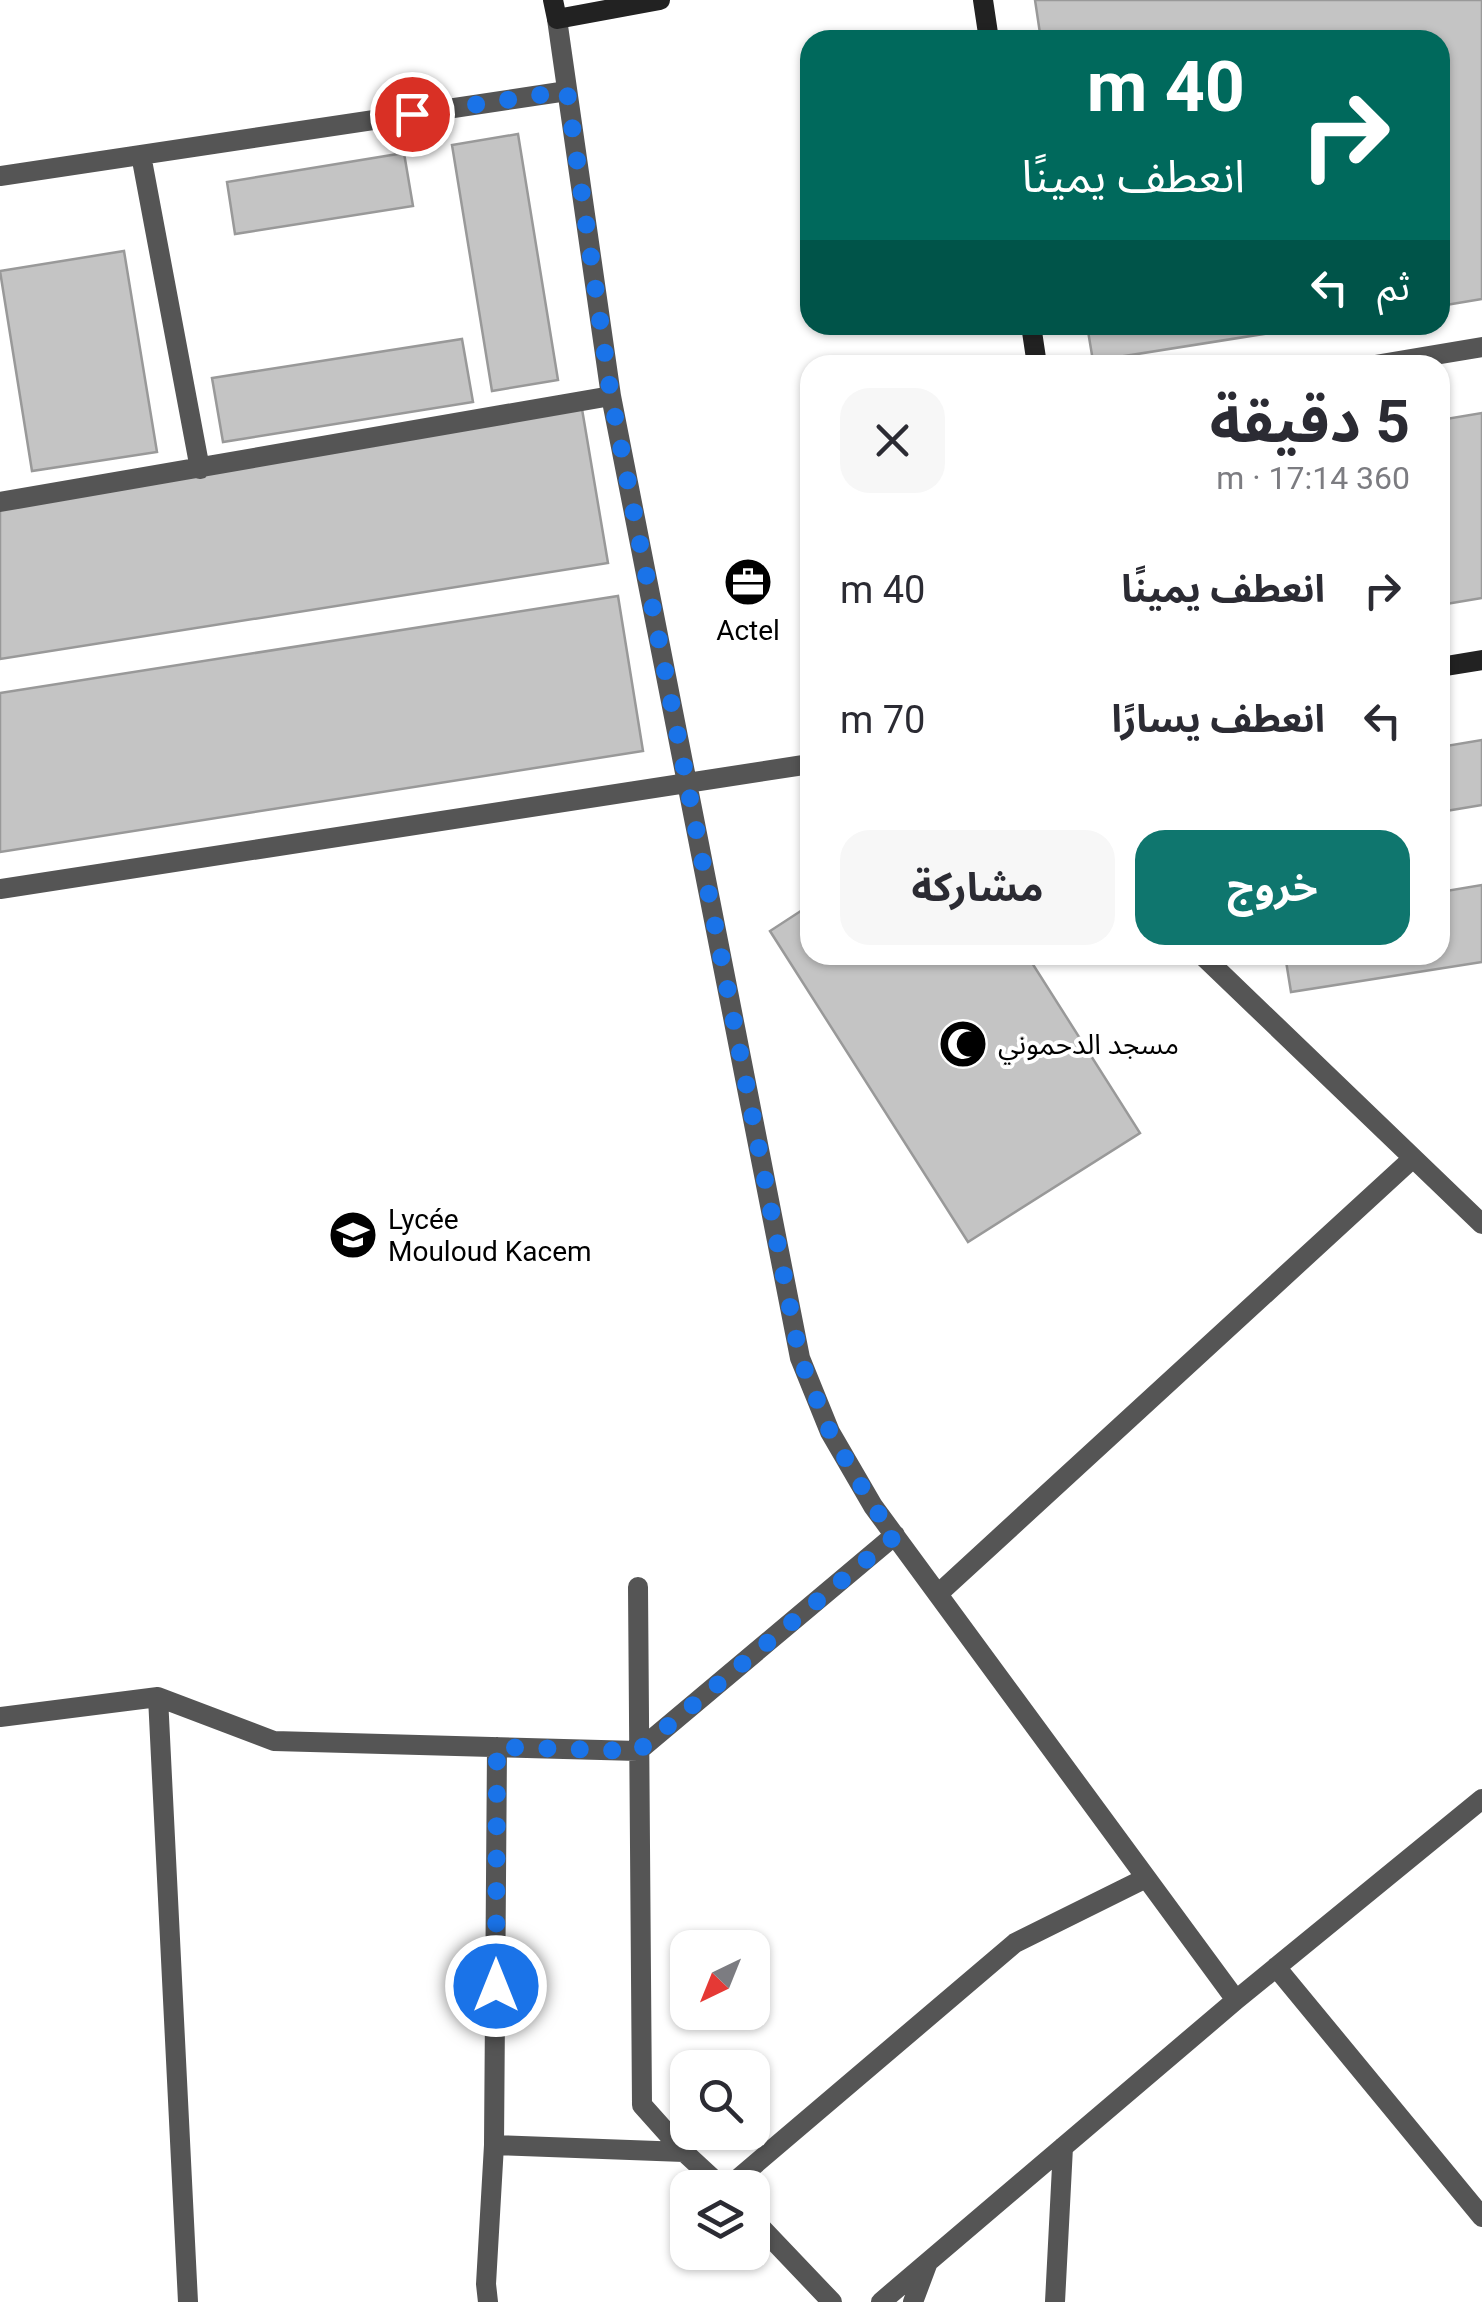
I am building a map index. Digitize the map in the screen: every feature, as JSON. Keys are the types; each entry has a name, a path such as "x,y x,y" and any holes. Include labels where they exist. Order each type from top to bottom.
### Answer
{"main road":[{"path":"555,9 660,0"},
{"path":"984,0 988,30"},
{"path":"1450,665 1482,660"}],"street":[{"path":"555,9 611,396 800,1358 830,1432 873,1506 1236,2000"},
{"path":"0,176 567,91"},
{"path":"141,155 200,469"},
{"path":"1434,355 1482,347"},
{"path":"0,502 611,396"},
{"path":"0,888 800,766"},
{"path":"1212,965 1482,1224"},
{"path":"938,1594 1412,1158"},
{"path":"0,1717 158,1698 274,1741 638,1751 895,1536"},
{"path":"638,1587 642,2105 704,2170"},
{"path":"158,1698 188,2302"},
{"path":"488,2302 494,2145 497,1747"},
{"path":"881,2302 1236,2000 1482,1799"},
{"path":"746,2170 1015,1943 1146,1878"},
{"path":"1276,1967 1482,2217"},
{"path":"494,2145 684,2152"},
{"path":"1055,2302 1063,2147"},
{"path":"770,2237 832,2302"},
{"path":"913,2302 929,2260"}],"building":[{"path":"1035,0 1482,0 1482,299 1450,304 1450,30 1040,30"},
{"path":"518,134 558,380 492,391 452,145"},
{"path":"404,153 413,206 235,234 227,182"},
{"path":"124,251 157,452 32,471 0,271"},
{"path":"1089,335 1257,335 1131,355 1092,355"},
{"path":"462,339 473,402 223,442 212,378"},
{"path":"582,409 608,563 0,659 0,501"},
{"path":"1482,413 1482,598 1450,603 1450,418"},
{"path":"618,596 643,751 0,852 0,693"},
{"path":"1482,740 1482,805 1450,810 1450,745"},
{"path":"1482,885 1482,962 1291,992 1287,965 1450,965 1450,890"},
{"name":"مسجد الدحموني","path":"800,912 800,965 1033,965 1140,1133 968,1242 770,931"}],"place":[{"name":"Actel","path":"748,582"},
{"name":"مسجد الدحموني","path":"963,1044"},
{"name":"Lycée Mouloud Kacem","path":"353,1235"}],"route":[{"path":"412,114 567,91 611,396 800,1358 830,1432 895,1536 638,1751 497,1747 496,1986"}]}
